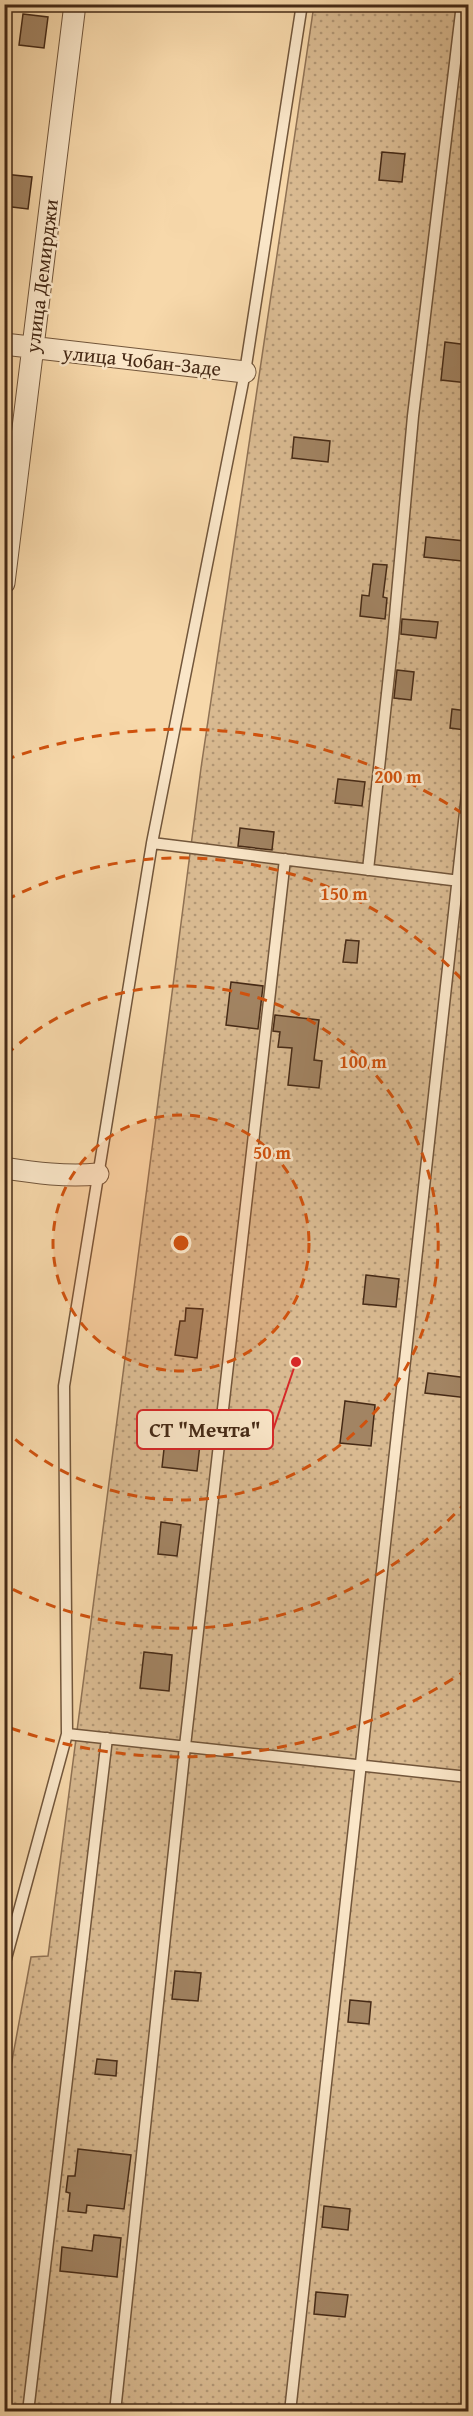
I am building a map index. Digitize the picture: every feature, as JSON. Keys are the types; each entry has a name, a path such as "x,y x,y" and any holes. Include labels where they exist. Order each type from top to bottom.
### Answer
{"street":[{"name":"улица Демирджи","path":"4,583 75,4"},
{"name":"улица Чобан-Заде","path":"4,344 245,372"},
{"path":"4,1168 56,1175 98,1174"}],"lane":[{"path":"4,1966 67,1734 64,1386 152,843 245,372 302,4"},
{"path":"368,870 393,638 412,416 462,4"},
{"path":"290,2412 463,882 468,784"},
{"path":"152,843 463,882"},
{"path":"115,2412 185,1746 285,859"},
{"path":"67,1734 468,1777"},
{"path":"28,2412 107,1738"},
{"path":"467,2412 468,2394"}],"shaded area":[{"path":"314,5 468,5 468,2411 5,2412 5,2099 31,1957 48,1956 201,768"}],"building":[{"path":"23,14 48,17 44,48 19,45"},
{"path":"382,152 405,154 402,182 379,180"},
{"path":"4,174 32,177 28,209 4,206"},
{"path":"445,342 468,345 468,383 441,380"},
{"path":"294,437 330,441 328,462 292,458"},
{"path":"426,537 465,541 462,561 424,557"},
{"path":"373,564 387,565 383,597 387,598 385,619 360,616 362,595 369,596"},
{"path":"402,619 438,622 436,638 401,634"},
{"path":"397,670 414,672 411,700 394,698"},
{"path":"452,709 467,711 465,730 450,728"},
{"path":"338,779 365,782 362,806 335,803"},
{"path":"240,828 274,832 272,850 238,846"},
{"path":"346,940 359,941 357,963 343,962"},
{"path":"231,982 263,986 258,1029 226,1025"},
{"path":"275,1015 319,1020 314,1060 322,1061 319,1088 288,1085 292,1048 278,1047 280,1032 273,1031"},
{"path":"366,1275 399,1279 396,1307 363,1304"},
{"path":"186,1308 203,1309 197,1358 175,1355 180,1321 185,1321"},
{"path":"428,1373 468,1378 468,1398 425,1393"},
{"path":"345,1401 375,1405 371,1446 340,1443"},
{"path":"165,1440 200,1444 197,1471 162,1467"},
{"path":"161,1522 181,1525 177,1556 158,1554"},
{"path":"144,1652 172,1655 169,1691 140,1688"},
{"path":"175,1971 201,1973 198,2001 172,1999"},
{"path":"350,2000 371,2002 369,2024 348,2022"},
{"path":"97,2059 117,2061 116,2076 95,2074"},
{"path":"78,2149 131,2155 124,2209 87,2205 86,2213 68,2211 70,2193 66,2192 68,2176 75,2176"},
{"path":"324,2206 350,2209 348,2230 322,2227"},
{"path":"94,2235 121,2238 117,2277 60,2271 62,2247 92,2251"},
{"path":"316,2292 348,2295 345,2317 314,2314"}],"place":[{"name":"СТ \"Мечта\"","path":"296,1362"}]}
